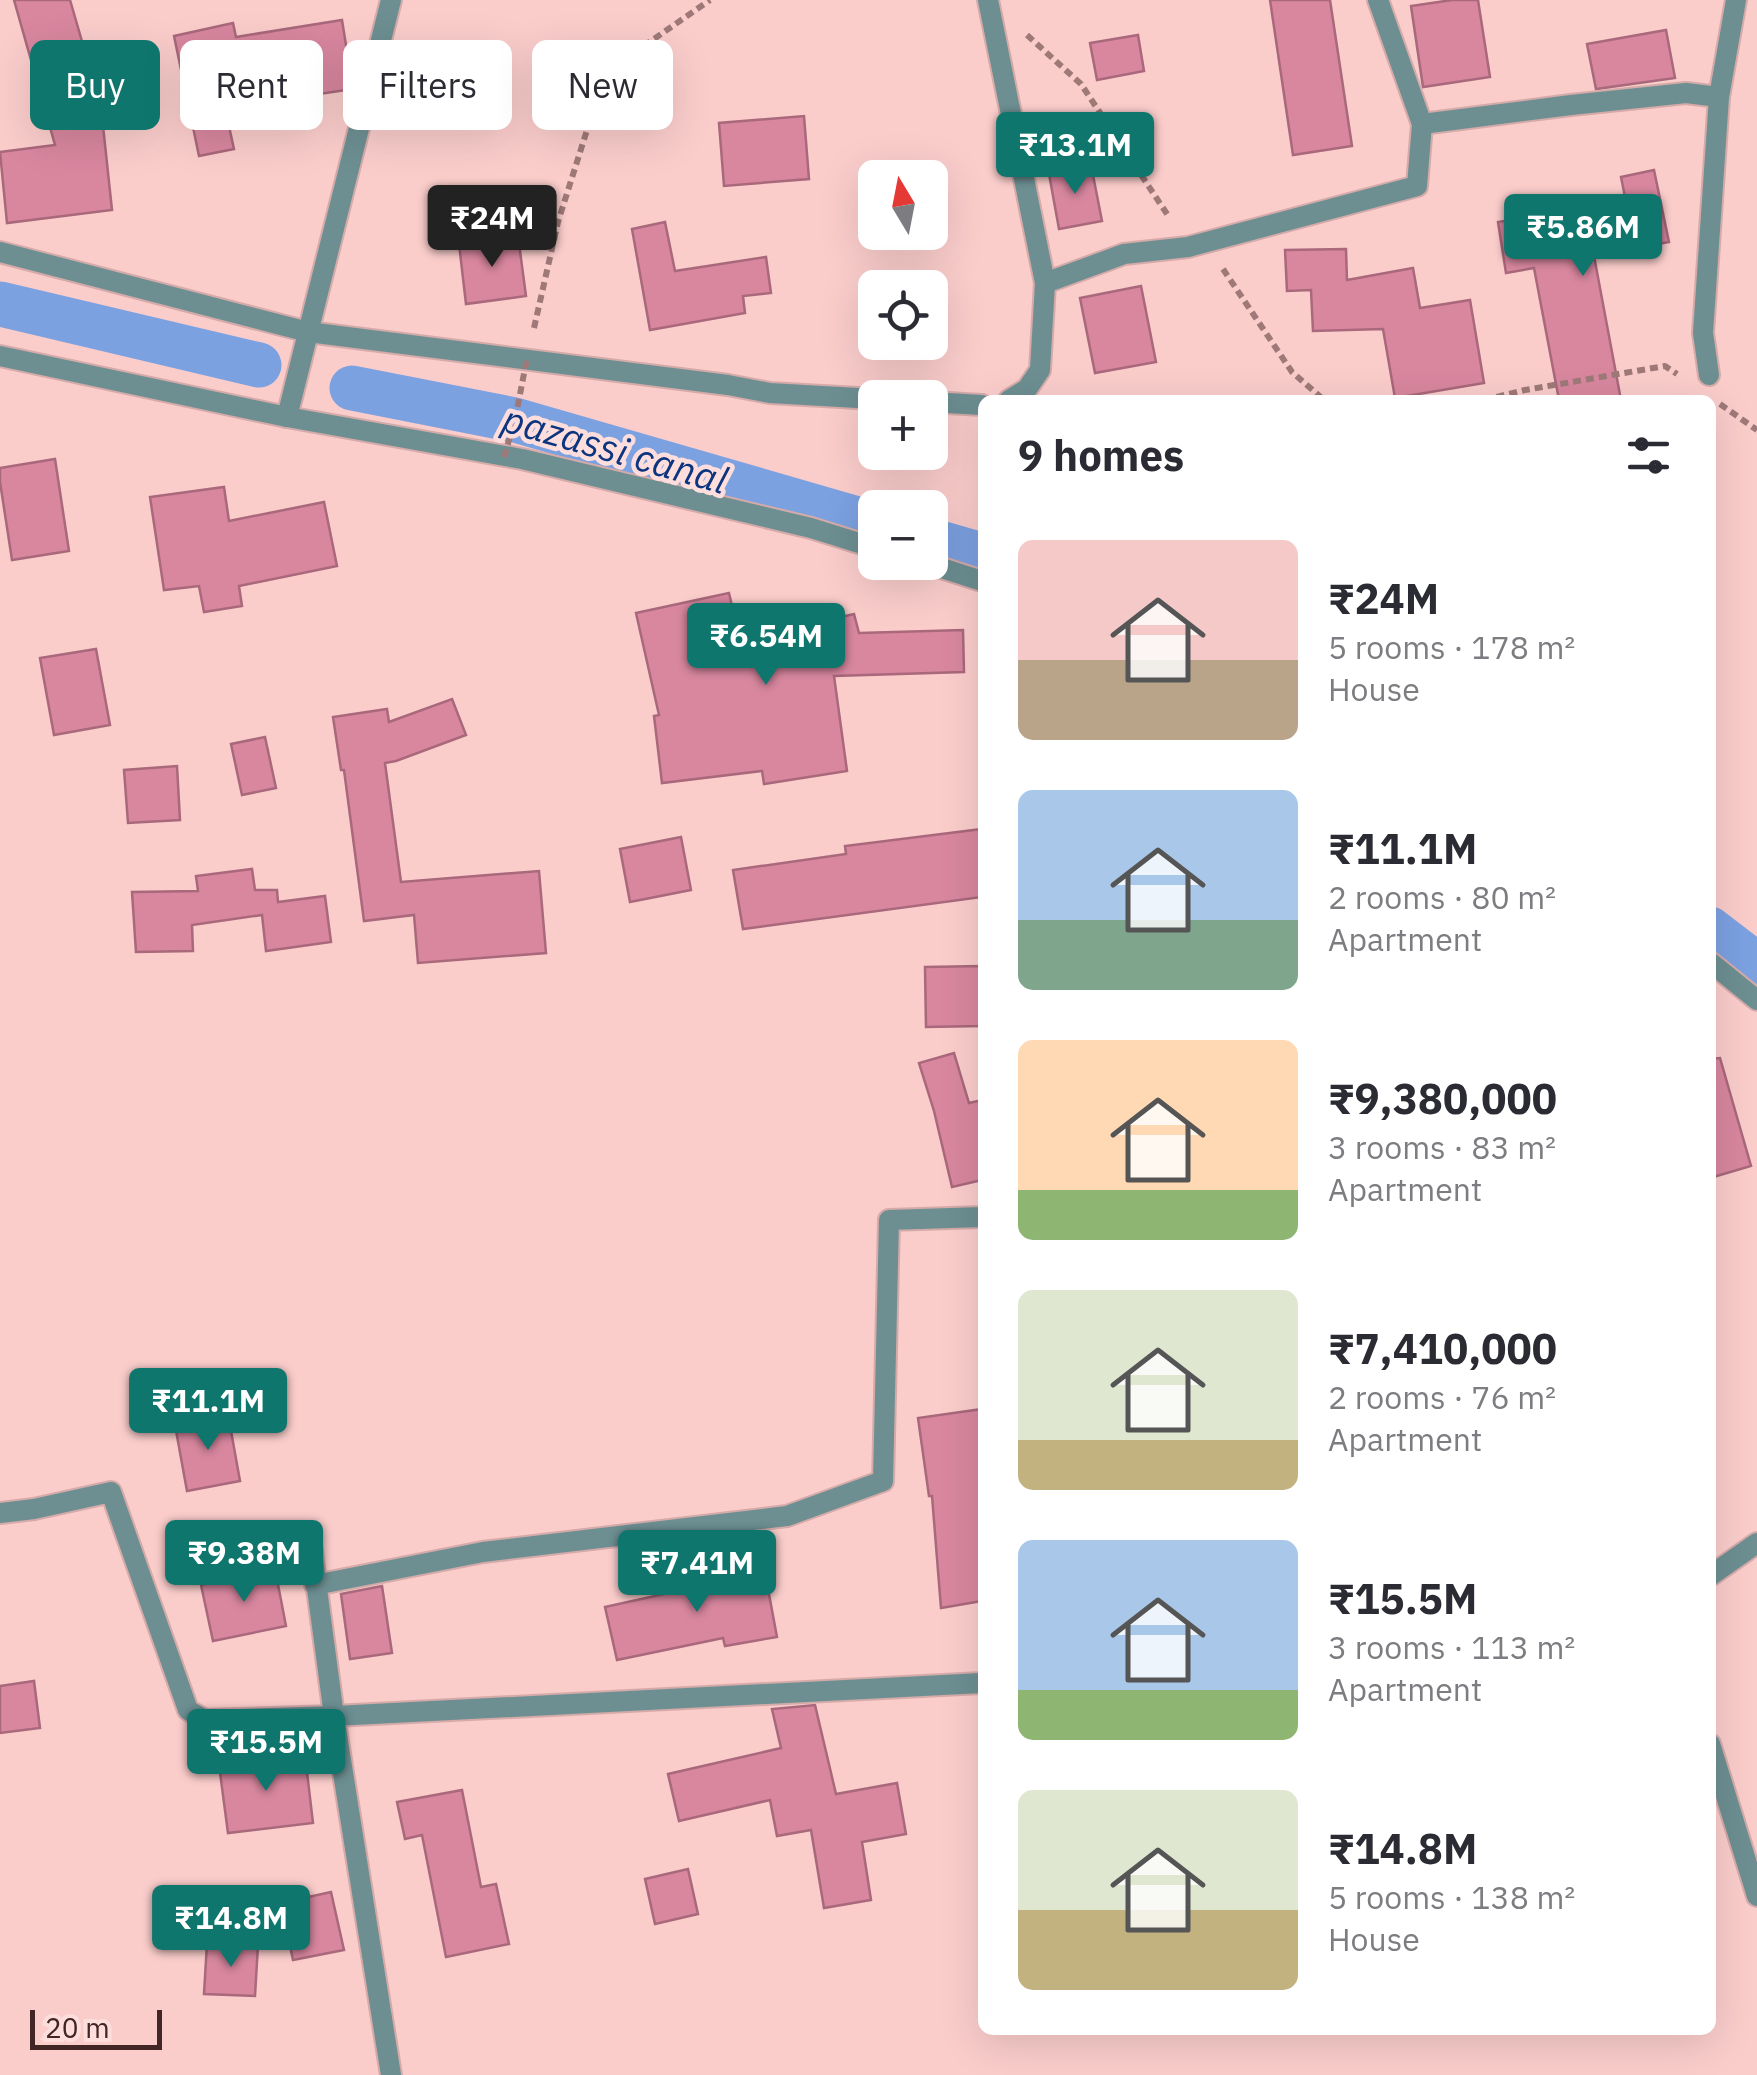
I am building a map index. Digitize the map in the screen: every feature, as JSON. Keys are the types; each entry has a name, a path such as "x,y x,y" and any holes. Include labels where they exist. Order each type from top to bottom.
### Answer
{"street":[{"path":"287,417 391,0"},
{"path":"988,0 1045,283 1040,370 1018,395"},
{"path":"1045,283 1124,254 1188,247 1417,186 1422,124 1378,0"},
{"path":"1709,375 1703,333 1719,97 1736,0"},
{"path":"1422,124 1686,93 1719,97"},
{"path":"0,252 308,332 770,392 858,398"},
{"path":"0,356 287,417 522,459 792,523 858,543"},
{"path":"948,403 978,405"},
{"path":"948,570 978,580"},
{"path":"1716,967 1757,1000"},
{"path":"315,1585 482,1552 788,1516 884,1480 889,1220 978,1218"},
{"path":"0,1513 34,1510 111,1492 188,1710 205,1720 978,1683"},
{"path":"1716,1572 1757,1543"},
{"path":"311,1544 391,2075"},
{"path":"1716,1763 1757,1896"}],"path":[{"path":"504,457 558,222 605,73 710,0"},
{"path":"1015,24 1080,84 1188,247 1219,262 1292,372 1318,395"},
{"path":"1504,395 1665,366 1680,377"},
{"path":"1716,401 1757,430"}],"building":[{"path":"14,0 70,0 82,40 30,40 30,57"},
{"path":"1270,0 1330,0 1352,146 1293,155"},
{"path":"1478,0 1490,77 1423,87 1411,6"},
{"path":"342,20 343,90 323,93 323,40 180,40 180,65 174,36 233,23 236,37"},
{"path":"1666,30 1675,78 1596,89 1587,44"},
{"path":"1138,35 1144,71 1097,80 1090,43"},
{"path":"804,116 809,179 724,186 719,123"},
{"path":"51,130 103,130 112,210 7,223 0,152 55,145"},
{"path":"194,130 230,130 234,149 199,156"},
{"path":"1091,165 1102,221 1059,229 1049,174"},
{"path":"1654,170 1669,242 1594,256 1620,395 1558,395 1534,268 1506,273 1498,222 1626,202 1621,177"},
{"path":"665,222 675,271 766,257 771,293 743,296 745,313 650,330 632,229"},
{"path":"518,236 526,296 466,304 459,244"},
{"path":"1346,249 1347,280 1413,268 1420,308 1470,300 1484,383 1394,395 1383,329 1313,331 1311,290 1287,291 1285,250"},
{"path":"1141,286 1156,362 1095,373 1080,298"},
{"path":"55,459 69,551 12,560 0,468"},
{"path":"224,487 229,521 324,502 337,566 239,586 242,606 204,612 199,586 164,590 150,497"},
{"path":"729,593 740,640 854,614 859,633 963,630 964,672 834,676 847,771 764,784 762,771 662,783 654,716 659,715 636,613"},
{"path":"96,649 110,725 54,735 40,658"},
{"path":"452,699 466,735 385,763 401,882 539,871 546,953 418,963 414,915 364,921 333,717 387,709 389,722"},
{"path":"265,737 276,788 242,795 231,744"},
{"path":"177,766 180,820 128,823 124,770"},
{"path":"978,829 978,898 743,929 733,870 846,854 845,846"},
{"path":"681,837 691,890 630,902 620,849"},
{"path":"252,869 255,890 277,890 278,902 325,896 331,942 266,951 262,915 192,925 193,951 136,952 132,892 198,891 196,876"},
{"path":"978,966 978,1026 926,1027 925,967"},
{"path":"954,1053 969,1103 978,1101 978,1181 952,1187 919,1063"},
{"path":"1716,1058 1720,1058 1751,1166 1716,1176"},
{"path":"978,1410 978,1602 941,1608 932,1496 918,1418"},
{"path":"228,1414 240,1481 187,1491 175,1425"},
{"path":"763,1562 777,1637 725,1646 723,1638 617,1660 605,1607 714,1583 712,1571"},
{"path":"275,1569 286,1626 213,1641 201,1585"},
{"path":"382,1586 392,1653 350,1659 341,1594"},
{"path":"34,1681 40,1728 0,1733 0,1686"},
{"path":"815,1705 836,1794 897,1783 906,1834 862,1842 871,1900 824,1908 811,1830 777,1836 770,1800 679,1821 668,1774 781,1748 772,1709"},
{"path":"305,1755 313,1823 228,1833 219,1765"},
{"path":"462,1790 481,1887 496,1884 509,1944 446,1957 422,1835 405,1839 397,1802"},
{"path":"688,1869 698,1914 655,1924 645,1879"},
{"path":"331,1892 344,1950 293,1960 281,1903"},
{"path":"207,1943 258,1945 255,1996 204,1994"}],"waterway":[{"name":"pazassi canal","path":"0,304 259,365"},
{"name":"pazassi canal","path":"352,388 515,420 858,519"},
{"name":"pazassi canal","path":"948,545 978,554"},
{"name":"pazassi canal","path":"1716,934 1757,965"}]}
